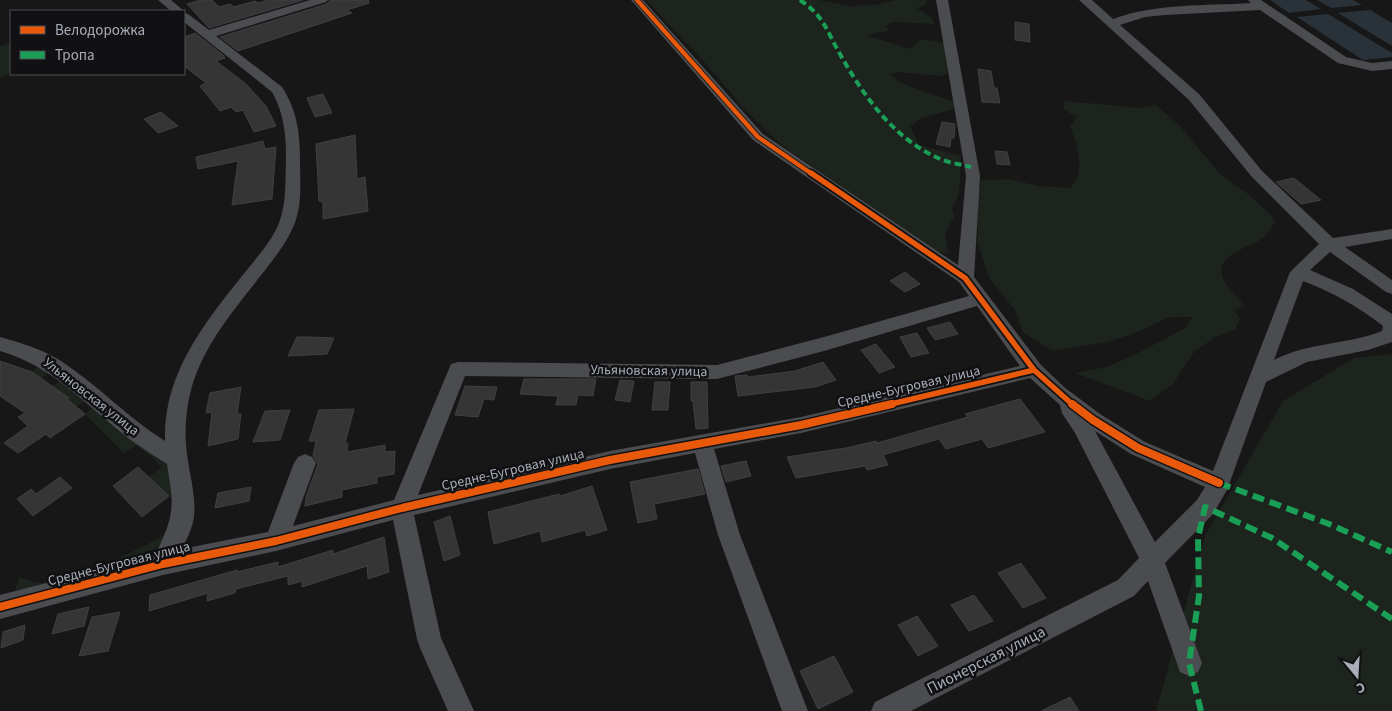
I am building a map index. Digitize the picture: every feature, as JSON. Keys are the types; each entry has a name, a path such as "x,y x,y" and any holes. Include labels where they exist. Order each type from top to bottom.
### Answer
{"street":[{"path":"164,0 177,10"},
{"path":"206,35 322,0"},
{"path":"637,0 758,137 965,278 1034,370 1058,392 1093,420 1138,448 1219,483 1298,272 1329,244 1392,234"},
{"path":"942,0 973,176 965,278"},
{"path":"1085,0 1194,97 1257,174 1329,244 1392,288"},
{"path":"1111,24 1123,18 1150,13 1258,3 1342,60 1372,67 1392,65"},
{"path":"163,564 183,517 182,485 177,459 174,421 184,380 202,344 270,252 281,234 287,222 293,188 294,151 290,115 285,102 276,90 185,17"},
{"path":"1258,378 1300,357 1349,345 1375,342 1390,335 1392,324 1375,310 1319,280 1298,272"},
{"name":"Ульяновская улица","path":"402,508 458,369 717,372 980,299"},
{"name":"Ульяновская улица","path":"0,344 37,356 60,369 123,423 148,442 177,459"},
{"name":"Средне-Бугровая улица","path":"0,607 163,564 276,541 402,508 610,460 801,424 1034,370"},
{"path":"1058,392 1082,428 1154,561 1188,663"},
{"path":"702,443 729,535 795,711"},
{"path":"276,541 305,463"},
{"name":"Пионерская улица","path":"884,711 1126,588 1205,507 1219,483"},
{"path":"402,508 429,640 461,711"}],"shaded area":[{"path":"646,0 818,0 850,6 874,5 895,0 927,0 927,4 917,8 932,18 935,24 892,22 886,26 889,31 868,36 911,49 921,39 944,43 949,72 942,76 897,72 890,74 911,87 955,102 958,108 921,118 910,127 919,145 961,156 958,196 952,208 955,218 951,222 946,234 949,253 934,252 779,143 744,109 707,65"},
{"path":"1270,0 1306,0 1321,9 1289,13"},
{"path":"1317,0 1353,0 1362,5 1331,8"},
{"path":"1370,10 1392,23 1392,46 1338,13"},
{"path":"1328,14 1392,53 1392,57 1363,60 1297,17"},
{"path":"10,42 10,73 0,79 0,46"},
{"path":"1065,101 1140,108 1156,105 1180,126 1220,174 1248,194 1272,216 1275,222 1269,232 1260,240 1233,254 1223,264 1221,270 1225,282 1245,306 1234,310 1240,319 1235,330 1215,337 1194,352 1173,384 1150,401 1075,373 1107,367 1140,352 1185,328 1192,317 1170,317 1135,333 1108,342 1052,351 1023,332 1015,310 989,278 977,241 977,203 981,180 1009,179 1039,186 1070,188 1076,181 1079,172 1079,159 1070,127 1077,117 1063,109"},
{"path":"0,347 31,356 56,371 168,466 174,477 177,489 177,516 171,532 147,554 131,562 81,578 14,594 19,577 41,583 67,577 104,564 154,541 168,530 176,504 172,494 169,496 149,477 162,467 137,445 124,453 85,414 95,407 87,400 76,407 67,399 69,398 53,386 63,379 51,372 41,378 31,372 39,365 17,354 0,349"},
{"path":"1392,354 1392,711 1156,711 1205,536 1283,401 1354,358"}],"building":[{"path":"201,0 212,0 219,7 230,4 234,7 255,1 258,3 268,0 303,0 209,28 187,4"},
{"path":"330,0 368,0 369,3 347,10 352,13 238,51 220,37 327,4"},
{"path":"1015,22 1029,24 1030,42 1015,40"},
{"path":"195,33 223,55 225,58 216,61 246,84 266,106 276,126 254,132 243,110 236,112 231,107 220,111 200,86 206,83 185,67 185,37"},
{"path":"978,69 991,71 994,88 997,88 1000,103 982,102"},
{"path":"323,94 332,113 315,117 307,98"},
{"path":"161,112 178,126 158,133 144,119"},
{"path":"942,122 955,124 954,138 951,138 950,147 936,144"},
{"path":"355,135 357,179 365,177 368,211 323,219 323,202 319,201 316,144"},
{"path":"263,141 265,149 276,147 272,199 232,205 238,161 198,169 196,157"},
{"path":"995,151 1007,152 1010,165 997,164"},
{"path":"1294,178 1321,200 1301,204 1276,182"},
{"path":"905,272 920,284 905,292 890,281"},
{"path":"950,322 958,334 935,340 927,328"},
{"path":"917,333 929,353 911,357 900,337"},
{"path":"297,337 334,338 327,354 288,356"},
{"path":"876,344 895,367 879,373 861,350"},
{"path":"0,361 32,372 69,398 67,399 85,414 50,438 46,434 18,453 4,443 28,426 18,417 25,413 0,396"},
{"path":"823,362 836,380 815,387 738,396 735,376 747,375 748,377 795,371"},
{"path":"524,379 596,379 593,396 578,395 576,405 556,405 558,396 520,394"},
{"path":"620,380 634,381 630,402 615,400"},
{"path":"655,382 670,382 668,410 652,410"},
{"path":"691,382 707,382 708,428 696,429 693,401 691,401"},
{"path":"465,386 497,387 494,400 484,399 478,417 455,415"},
{"path":"241,387 237,414 241,414 238,439 208,446 212,412 206,413 210,393"},
{"path":"1020,399 1045,432 988,448 982,439 946,449 939,439 883,455 888,465 867,470 865,466 796,478 787,457 846,448 876,441 877,443 968,417 965,414"},
{"path":"354,409 345,443 348,443 347,452 385,445 385,452 395,451 394,474 377,477 377,483 342,490 342,497 305,506 306,497 318,464 313,456 316,441 309,441 319,410"},
{"path":"290,410 280,440 253,442 265,411"},
{"path":"746,461 751,476 726,482 721,466"},
{"path":"138,467 169,496 142,517 113,486"},
{"path":"698,469 705,494 654,504 657,519 638,523 630,482"},
{"path":"60,477 72,488 33,516 17,499 31,489 36,494"},
{"path":"592,486 607,530 587,536 585,530 542,542 540,531 494,544 488,512 559,494 560,496"},
{"path":"251,487 249,501 215,508 218,493"},
{"path":"450,516 460,555 444,561 434,522"},
{"path":"384,537 389,572 368,579 367,566 302,587 302,581 288,585 288,576 236,589 235,593 207,601 208,593 149,611 150,595 237,570 237,572 278,562 278,567 333,550 333,554"},
{"path":"1021,563 1046,598 1023,608 998,573"},
{"path":"974,595 993,621 969,631 951,605"},
{"path":"89,607 84,626 52,634 58,614"},
{"path":"120,612 108,651 79,656 92,617"},
{"path":"917,616 938,646 918,656 898,625"},
{"path":"25,625 23,640 1,648 3,632"},
{"path":"834,656 853,692 818,709 800,671"},
{"path":"1070,697 1079,711 1041,711"}],"marked path":[{"path":"800,0 824,22 847,67 868,98 893,126 922,149 938,158 971,167"},
{"path":"1219,483 1329,524 1392,552"},
{"path":"1201,711 1189,663 1199,596 1198,538 1205,507 1272,538 1392,619"}],"cycle path":[{"path":"637,0 758,137 965,278 1034,370 1057,392 1093,420 1138,448 1219,483"},
{"path":"0,607 163,564 276,541 402,508 610,460 801,425 1034,370"}]}
